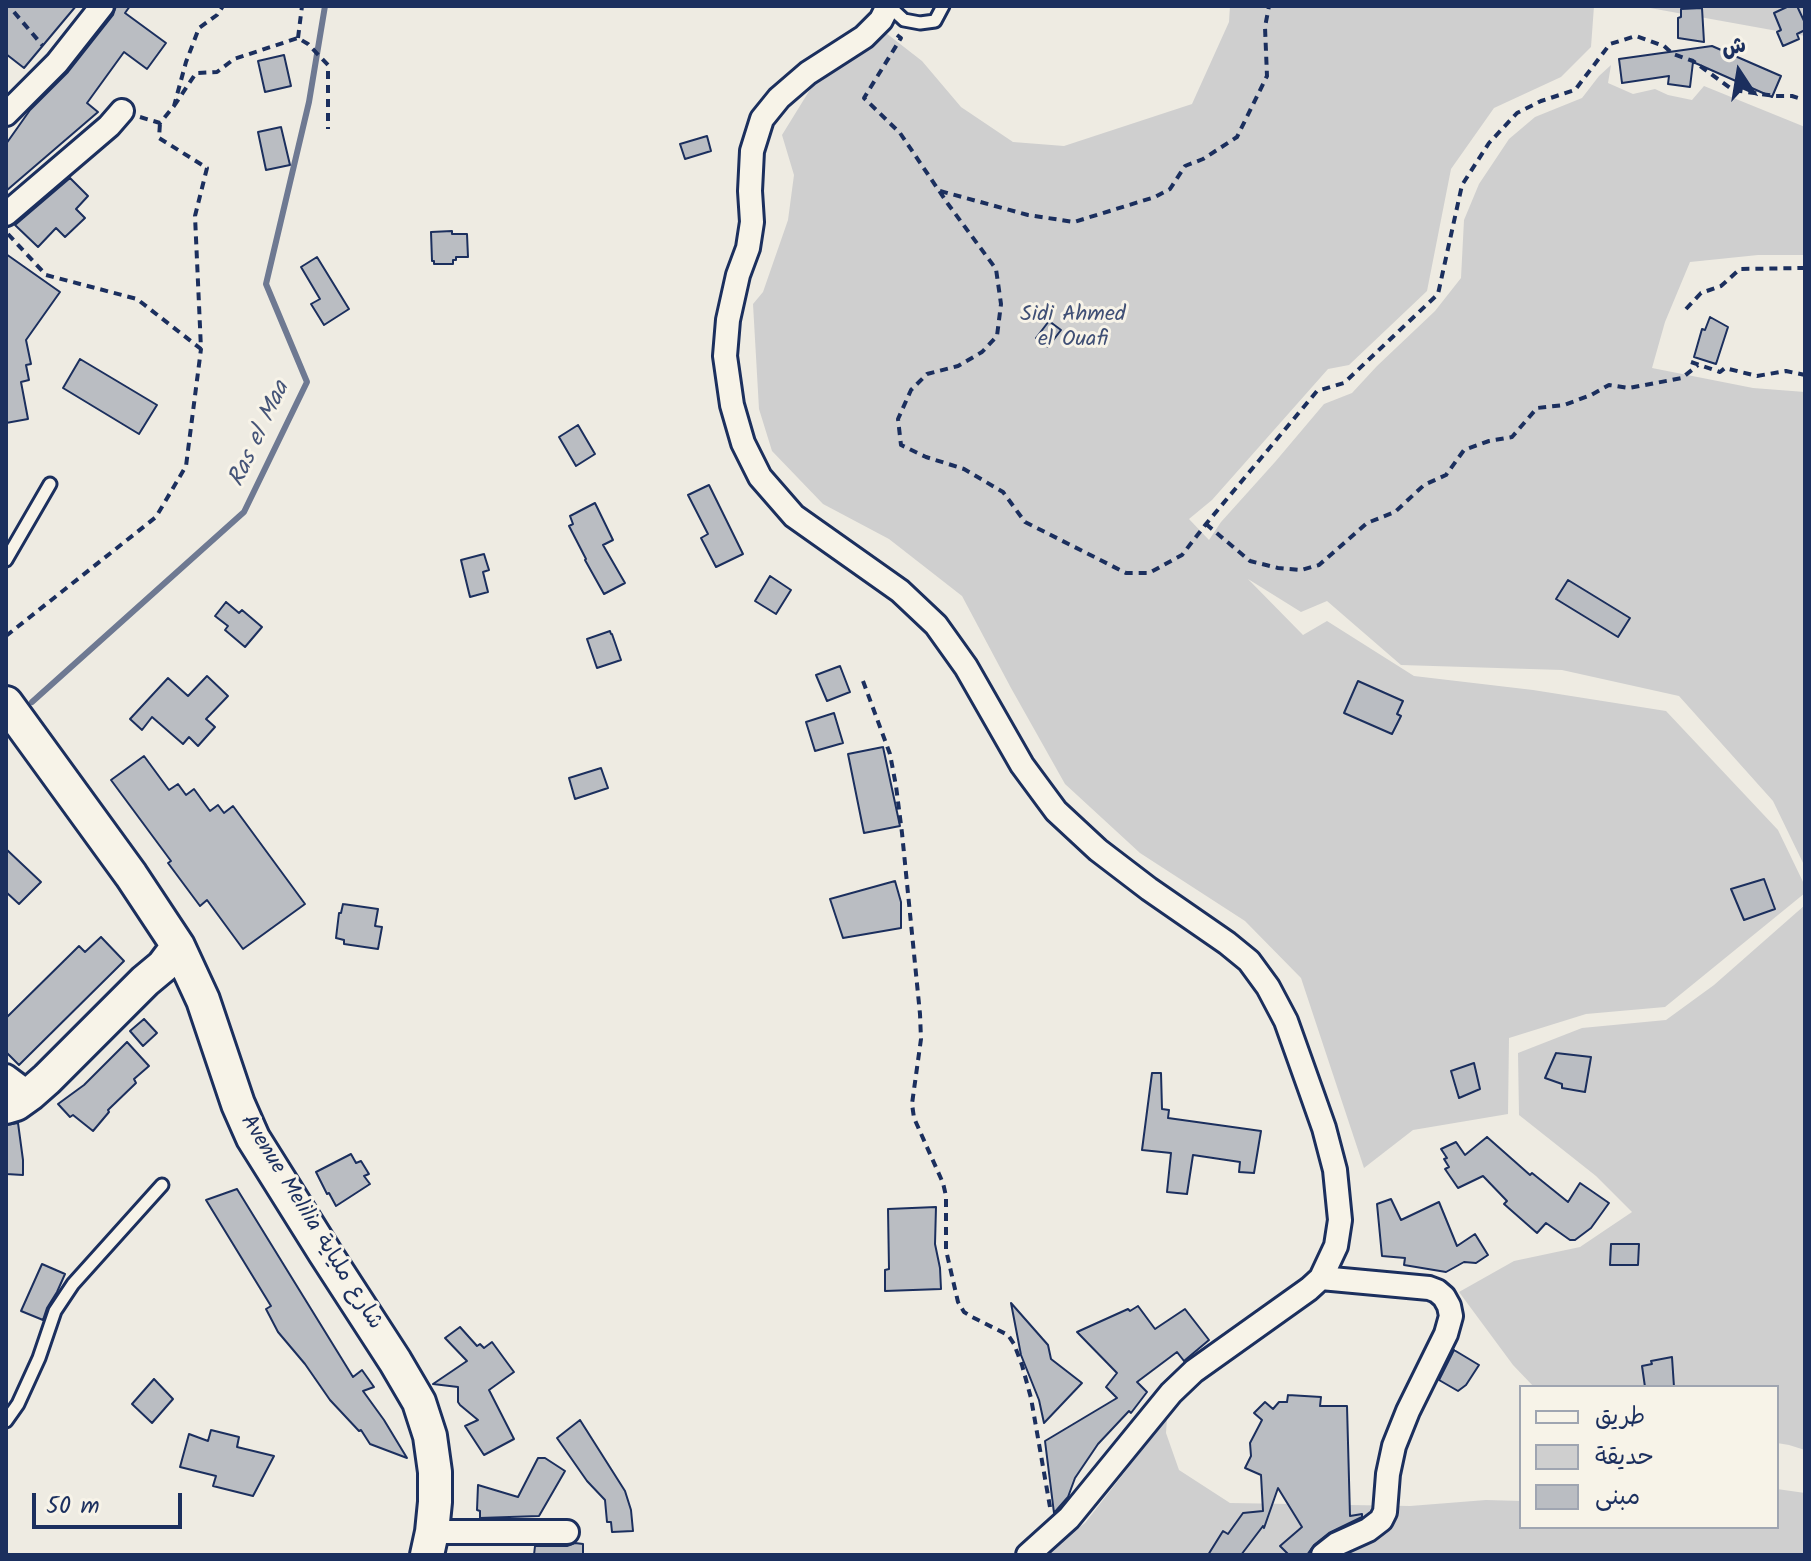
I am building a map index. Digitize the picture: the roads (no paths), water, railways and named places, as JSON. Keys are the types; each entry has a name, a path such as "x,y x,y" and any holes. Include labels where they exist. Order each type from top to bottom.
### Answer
{"street":[{"path":"6,114 57,63 102,6"},
{"path":"888,6 881,20 864,37 808,73 779,98 762,119 752,151 752,222 748,248 738,275 728,320 725,356 732,405 743,443 760,477 794,516 900,591 936,625 966,667 1022,765 1056,811 1098,850 1249,961 1268,987 1286,1021 1324,1128 1335,1170 1340,1220 1336,1246 1321,1278 1194,1371 1171,1393 1069,1518 1028,1555"},
{"path":"6,214 109,126 122,111"},
{"name":"Avenue Melilia شارع ملياية","path":"6,703 131,875 178,946 203,1000 238,1104 253,1138 419,1402 430,1436 435,1472 430,1544"},
{"path":"14,1093 47,1079 163,966 178,946"},
{"path":"1321,1278 1429,1288 1444,1297 1451,1316 1446,1334 1394,1446 1385,1512 1381,1520 1323,1555"},
{"path":"430,1544 567,1532"}],"lane":[{"path":"888,6 904,20 920,23 935,21 943,6"},
{"path":"6,560 50,484"},
{"path":"6,1421 18,1404 39,1358 55,1311 73,1284 162,1185"}],"waterway":[{"name":"Ras el Maa","path":"32,702 244,512 307,382 266,284 309,102 325,6"}],"park label":[{"name":"Sidi Ahmed el Ouafi","path":"1073,328"}]}
